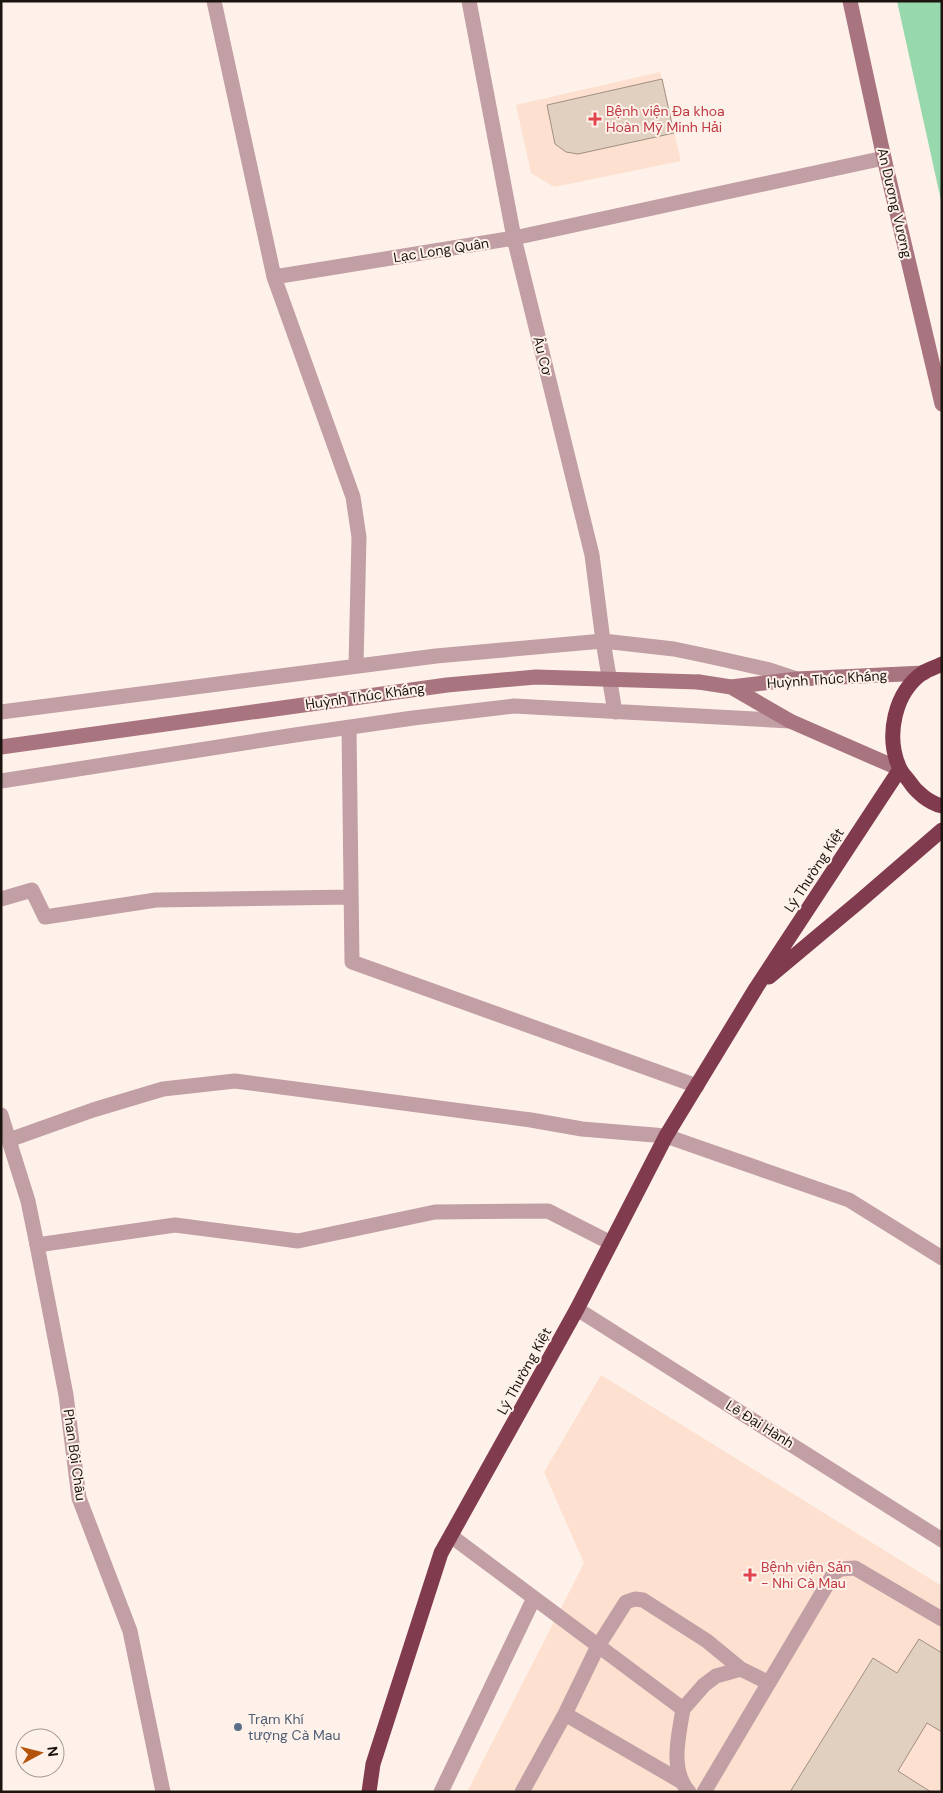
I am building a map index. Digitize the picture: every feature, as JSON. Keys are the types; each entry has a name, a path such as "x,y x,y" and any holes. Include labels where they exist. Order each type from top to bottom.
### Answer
{"highway":[{"path":"942,664 924,673 905,692 898,704 893,724 892,744 900,769 916,791 937,805 942,806"},
{"name":"Lý Thường Kiệt","path":"369,1792 373,1764 441,1553 577,1309 666,1136 756,988 900,769"},
{"name":"Lý Thường Kiệt","path":"756,988 942,830"}],"main road":[{"name":"An Dương Vương","path":"850,1 884,158 942,404"},
{"name":"Huỳnh Thúc Kháng","path":"1,748 447,685 536,677 699,682 731,688 797,679 924,673"},
{"name":"Huỳnh Thúc Kháng","path":"731,688 790,721 900,769"}],"street":[{"path":"214,1 274,277 353,497 359,537 356,666"},
{"name":"Âu Cơ","path":"468,1 514,238 592,555 603,641 615,712"},
{"name":"Lạc Long Quân","path":"274,277 514,238 884,158"},
{"path":"1,712 436,656 603,641 674,649 712,656 770,670 797,679"},
{"path":"1,782 348,728 514,706 790,721"},
{"path":"348,728 352,962 697,1086"},
{"path":"1,900 32,890 45,916 156,900 351,897"},
{"path":"9,1140 93,1110 163,1088 235,1081 531,1120 582,1129 666,1136 849,1200 942,1258"},
{"name":"Phan Bội Châu","path":"1,1115 28,1201 37,1245 66,1395 79,1498 130,1631 163,1792"},
{"path":"37,1245 176,1225 298,1241 436,1212 548,1211 611,1243"},
{"name":"Lê Đại Hành","path":"577,1309 942,1540"},
{"path":"451,1536 683,1709"},
{"path":"704,1792 834,1573 841,1569 855,1568 942,1619"},
{"path":"441,1792 534,1598"},
{"path":"522,1792 565,1714 598,1646 626,1602 635,1599 643,1600 707,1641 741,1669 769,1683"},
{"path":"685,1787 679,1772 677,1749 683,1709 704,1685 716,1676 741,1669"},
{"path":"565,1714 685,1787"}],"shaded area":[{"name":"Bệnh viện Đa khoa Hoàn Mỹ Minh Hải","path":"660,72 681,161 554,187 531,173 516,105"},
{"name":"Bệnh viện Sản - Nhi Cà Mau","path":"601,1375 942,1586 942,1792 467,1792 584,1563 544,1472"}],"green space":[{"path":"897,1 942,1 942,205"}],"building":[{"path":"662,79 674,133 578,154 566,152 555,144 547,105"},
{"path":"919,1639 942,1653 942,1732 927,1723 898,1771 931,1792 790,1792 873,1658 897,1673"}],"place":[{"name":"Bệnh viện Đa khoa Hoàn Mỹ Minh Hải","path":"595,119"},
{"name":"Bệnh viện Sản - Nhi Cà Mau","path":"750,1575"},
{"name":"Trạm Khí tượng Cà Mau","path":"238,1727"}]}
